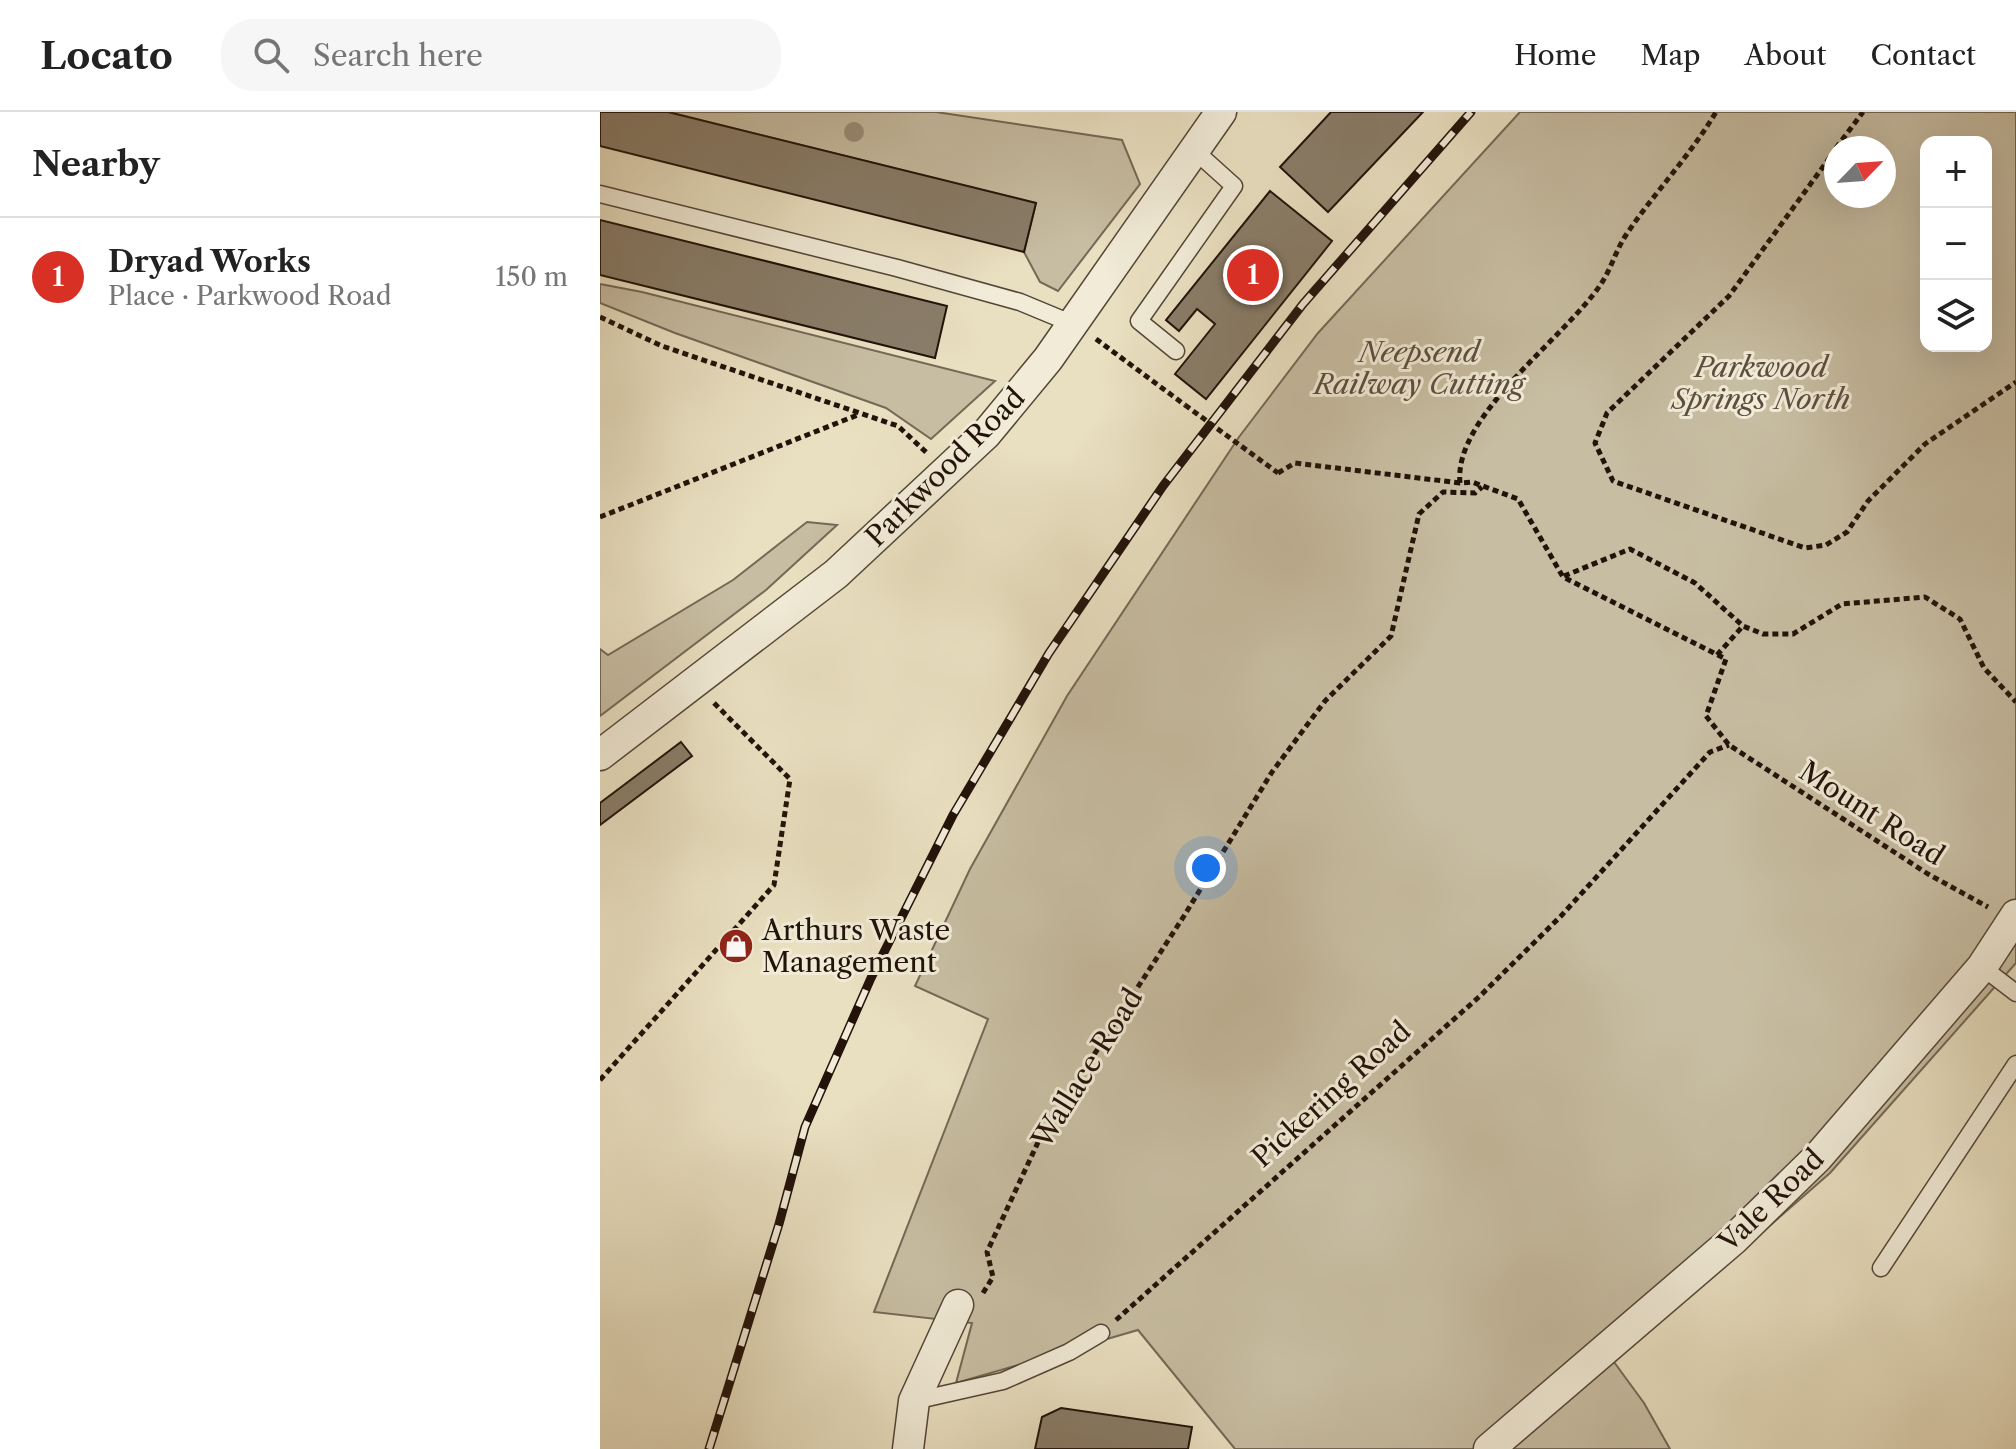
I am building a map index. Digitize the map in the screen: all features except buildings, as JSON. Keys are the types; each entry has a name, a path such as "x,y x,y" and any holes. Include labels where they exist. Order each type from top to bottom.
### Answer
{"street":[{"name":"Parkwood Road","path":"600,755 836,574 986,434 1048,359 1080,336 1219,112"},
{"name":"Vale Road","path":"1489,1449 1734,1239 1818,1157 1982,967 2008,916"},
{"path":"908,1449 914,1401 958,1305"}],"lane":[{"path":"1176,351 1139,321 1234,186 1194,150"},
{"path":"600,194 1020,302 1080,336"},
{"path":"1982,967 2016,993"},
{"path":"1881,1268 2016,1064"},
{"path":"914,1401 1003,1381 1069,1352 1101,1333"}],"path":[{"path":"1460,483 1460,463 1473,430 1602,284 1624,238 1716,112"},
{"path":"1845,136 1863,112"},
{"path":"1824,165 1729,296 1607,413 1595,443 1613,481 1805,548 1826,545 1847,532 1868,501 1925,444 2016,382"},
{"path":"600,317 662,346 898,426 946,471"},
{"path":"1080,336 1096,338 1278,473 1295,463 1472,482 1518,499 1563,577 1726,659 1706,716 1729,745"},
{"path":"600,517 861,414"},
{"name":"Wallace Road","path":"958,1305 979,1299 993,1277 987,1252 1040,1138 1184,916 1272,772 1325,701 1391,636 1419,514 1443,492 1475,493 1482,487"},
{"path":"1563,577 1630,549 1695,583 1743,626 1763,634 1793,634 1842,604 1925,597 1960,619 1984,668 2016,702"},
{"path":"1717,655 1743,626"},
{"path":"600,1080 774,885 790,779 696,684"},
{"name":"Mount Road","path":"1729,745 1928,874 2008,916"},
{"name":"Pickering Road","path":"1101,1333 1480,996 1561,916 1710,752 1729,745"}],"green space":[{"path":"668,112 936,112 1122,140 1140,184 1058,291 1040,282 1024,252 1036,203"},
{"path":"1520,112 2016,112 2016,963 1830,1173 1614,1362 1644,1403 1670,1449 1235,1449 1138,1330 956,1383 972,1323 874,1312 988,1019 915,986 970,869 1067,696 1239,437 1318,333"},
{"path":"600,284 995,381 931,439 886,408 600,303"},
{"path":"807,522 837,525 766,590 600,716 600,649 608,655 733,580"}],"railway":[{"path":"709,1449 779,1224 805,1127 871,978 953,815 1049,653 1163,486 1303,304 1471,112"}],"place":[{"name":"Dryad Works","path":"1253,275"},
{"name":"Arthurs Waste Management","path":"736,946"}],"park label":[{"name":"Neepsend Railway Cutting","path":"1419,368"},
{"name":"Parkwood Springs North","path":"1761,383"}]}
